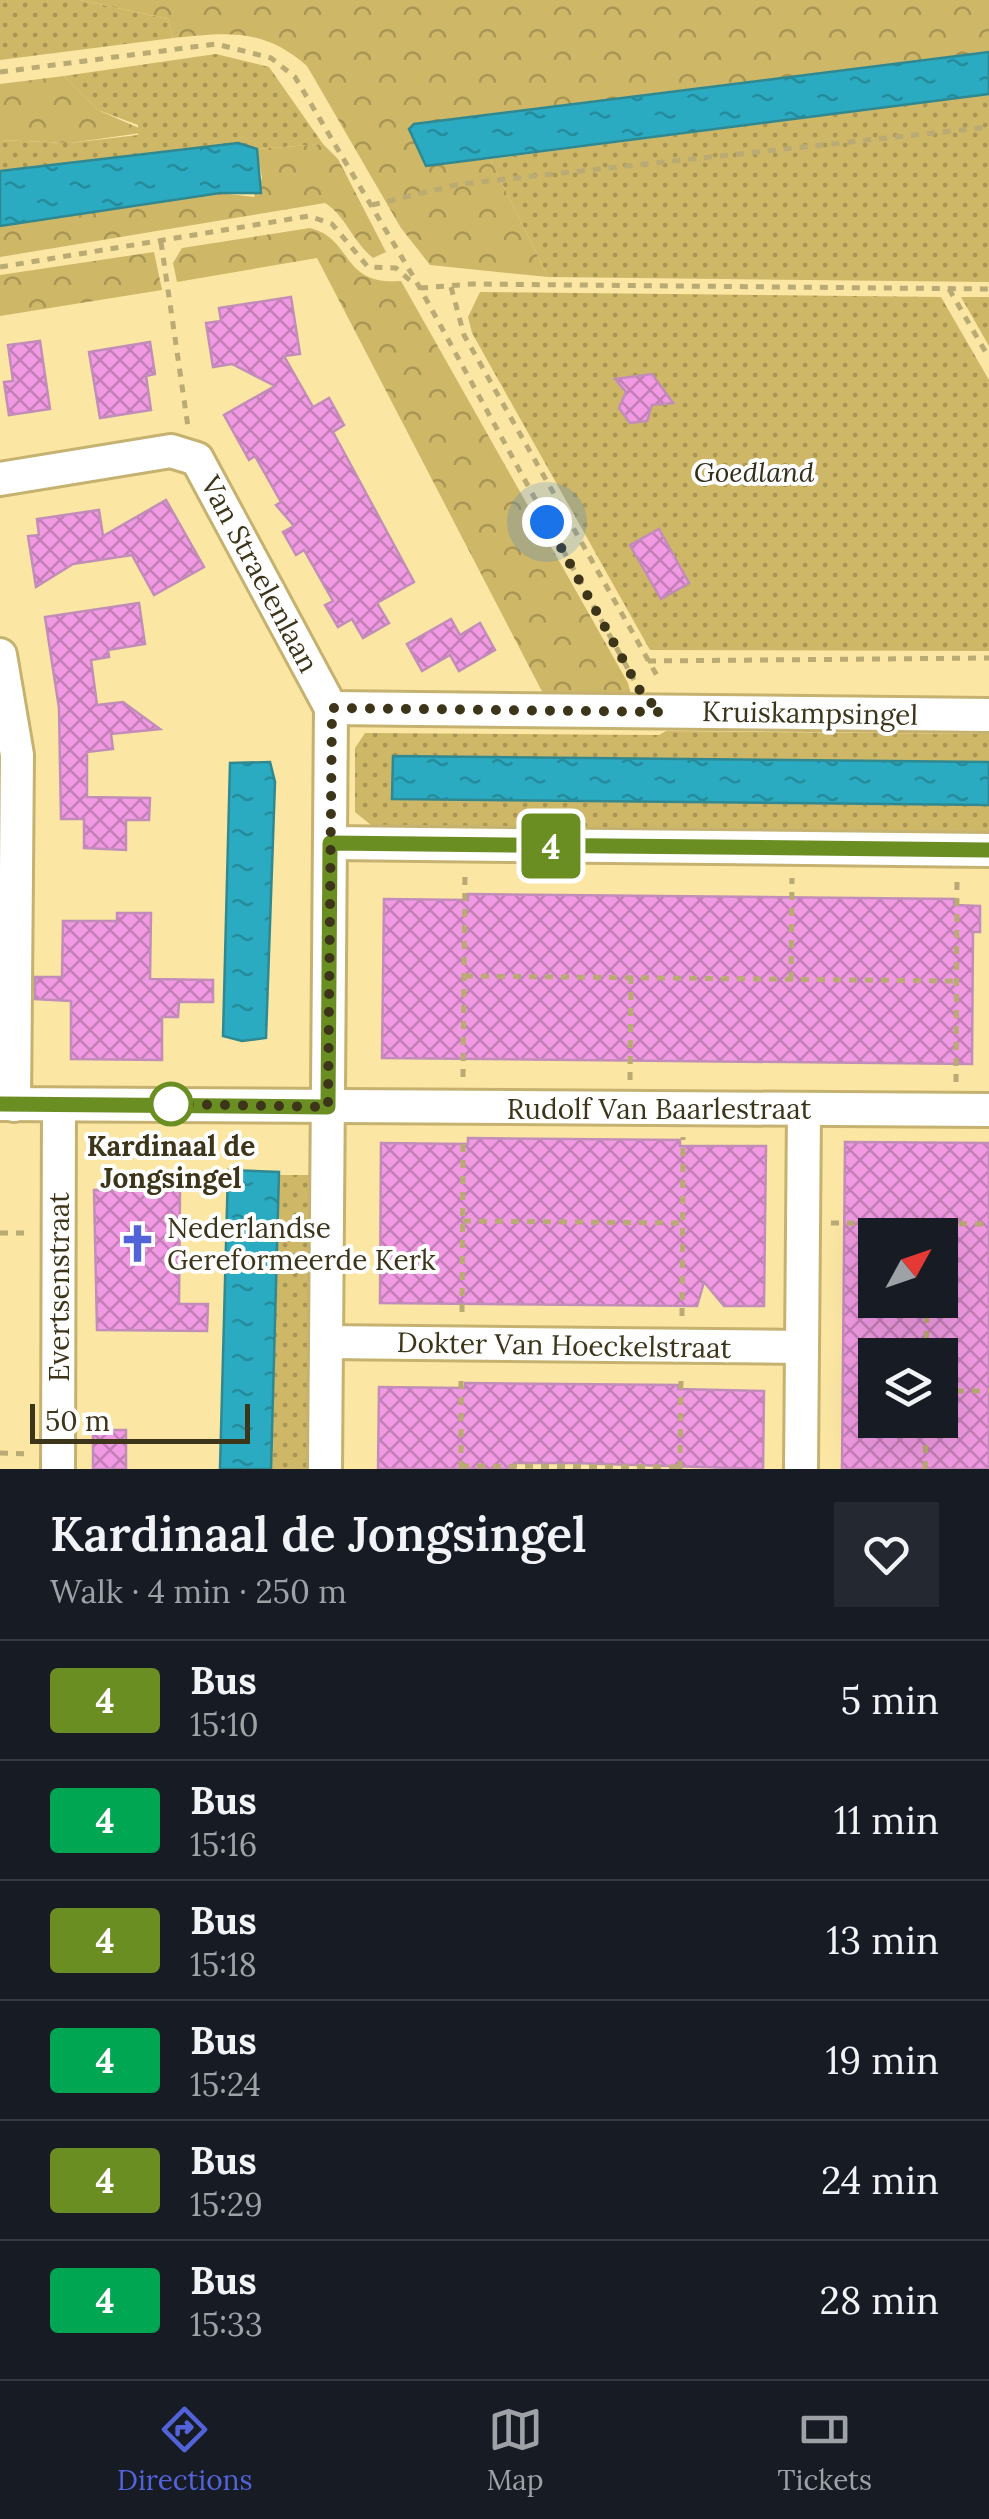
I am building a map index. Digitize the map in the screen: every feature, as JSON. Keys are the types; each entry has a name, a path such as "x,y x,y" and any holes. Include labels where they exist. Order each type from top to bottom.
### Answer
{"street":[{"name":"Van Straelenlaan","path":"0,479 171,452 197,460 212,480 332,708"},
{"path":"0,654 17,755 7,1104"},
{"name":"Kruiskampsingel","path":"332,708 652,704 989,715"},
{"path":"325,1469 332,708"},
{"path":"330,843 973,850"},
{"name":"Rudolf Van Baarlestraat","path":"7,1104 989,1110"},
{"name":"Evertsenstraat","path":"58,1469 60,1105"},
{"path":"800,1469 804,1110"},
{"name":"Dokter Van Hoeckelstraat","path":"326,1342 802,1347"}],"path":[{"path":"0,72 216,44 248,48 271,58 294,77 420,288 652,704"},
{"path":"372,205 460,184 989,128"},
{"path":"0,267 310,216 332,224 368,267 396,268 420,288 989,289"},
{"path":"160,242 189,435 185,454"},
{"path":"451,287 464,335 662,685 652,704"},
{"path":"949,289 989,358"},
{"path":"648,661 989,658"},
{"path":"465,845 461,1468 680,1468 684,1109"},
{"path":"790,980 792,848"},
{"path":"956,1110 957,981 973,850"},
{"path":"464,976 957,981"},
{"path":"630,1108 631,978"},
{"path":"462,1221 683,1223"},
{"path":"803,1223 858,1224"},
{"path":"958,1224 989,1224"},
{"path":"958,1390 989,1391"},
{"path":"926,1438 926,1469"}],"green space":[{"path":"0,0 80,0 168,19 173,38 0,60"},
{"path":"80,0 989,0 989,52 872,68 426,165 490,159 548,277 430,265 401,228 307,66 276,45 228,34 173,38 168,19"},
{"path":"216,54 269,67 323,144 257,149 238,143 0,171 0,140 70,143 138,135 138,125 98,110 64,76"},
{"path":"64,76 98,110 148,132 70,143 0,140 0,84"},
{"path":"989,94 989,282 548,277 490,159"},
{"path":"323,144 338,159 386,252 373,258 325,203 0,257 0,226 220,193 254,197 262,178 257,149"},
{"path":"310,228 334,242 367,276 401,281 628,683 633,702 548,703 317,258 177,282 173,263 182,248"},
{"path":"154,252 162,290 0,316 0,275"},
{"name":"Goedland","path":"480,292 941,297 989,380 989,651 650,650 472,333 468,317"},
{"path":"961,297 989,297 989,346"},
{"path":"666,731 989,734 989,762 393,756 392,798 989,805 989,839 371,833 371,825 355,812 355,748 365,733 659,735"},
{"path":"279,1175 315,1175 312,1469 271,1469"}],"water":[{"path":"989,52 989,94 426,166 409,129 414,124"},
{"path":"238,143 257,149 261,193 220,193 0,226 0,171"},
{"path":"393,756 989,762 989,805 392,799"},
{"path":"270,762 275,782 266,1038 242,1041 223,1036 230,763"},
{"path":"228,1170 279,1172 271,1469 220,1469"}],"building":[{"path":"291,297 300,354 284,356 313,407 329,398 344,425 333,432 414,582 377,603 389,623 363,638 352,619 338,627 325,605 333,601 304,550 296,555 283,532 294,526 276,505 281,502 255,456 249,460 224,415 275,386 232,364 213,367 206,323 221,321 219,308"},
{"path":"40,341 50,409 9,415 4,382 13,381 8,345"},
{"path":"150,342 155,374 146,376 151,410 100,418 89,352"},
{"path":"652,374 673,403 652,405 647,421 630,423 619,408 626,392 615,379"},
{"path":"166,500 204,567 154,595 132,555 73,564 36,587 28,536 39,535 37,519 99,510 103,536"},
{"path":"659,529 689,583 661,599 630,545"},
{"path":"139,603 145,644 108,650 109,657 91,660 97,705 123,702 160,729 111,734 113,749 87,752 87,797 150,798 149,820 126,820 126,850 84,848 84,819 61,819 59,708 45,617"},
{"path":"451,619 460,635 480,623 495,650 459,671 450,655 422,671 407,644"},
{"path":"468,894 954,899 954,905 980,906 980,932 973,932 972,1064 382,1058 384,899 468,900"},
{"path":"117,913 151,913 150,979 213,980 213,1002 179,1002 178,1017 162,1017 162,1060 71,1059 71,1001 35,999 35,977 62,977 63,921 117,921"},
{"path":"468,1138 680,1140 680,1146 766,1146 764,1306 724,1306 704,1282 697,1306 380,1303 381,1143 468,1144"},
{"path":"845,1142 989,1143 989,1469 842,1469"},
{"name":"Nederlandse Gereformeerde Kerk","path":"94,1190 180,1191 179,1304 208,1304 207,1331 97,1330"},
{"path":"465,1383 678,1385 678,1389 764,1391 763,1469 514,1463 514,1469 378,1469 379,1387 465,1388"},
{"path":"93,1430 126,1430 126,1469 93,1469"}],"bus line":[{"name":"4","path":"0,1104 328,1107 330,843 989,850"}],"place":[{"name":"Kardinaal de Jongsingel","path":"171,1104"},
{"name":"Nederlandse Gereformeerde Kerk","path":"137,1244"}],"route":[{"path":"171,1104 328,1107 332,708 662,712 643,696 547,522"}]}
